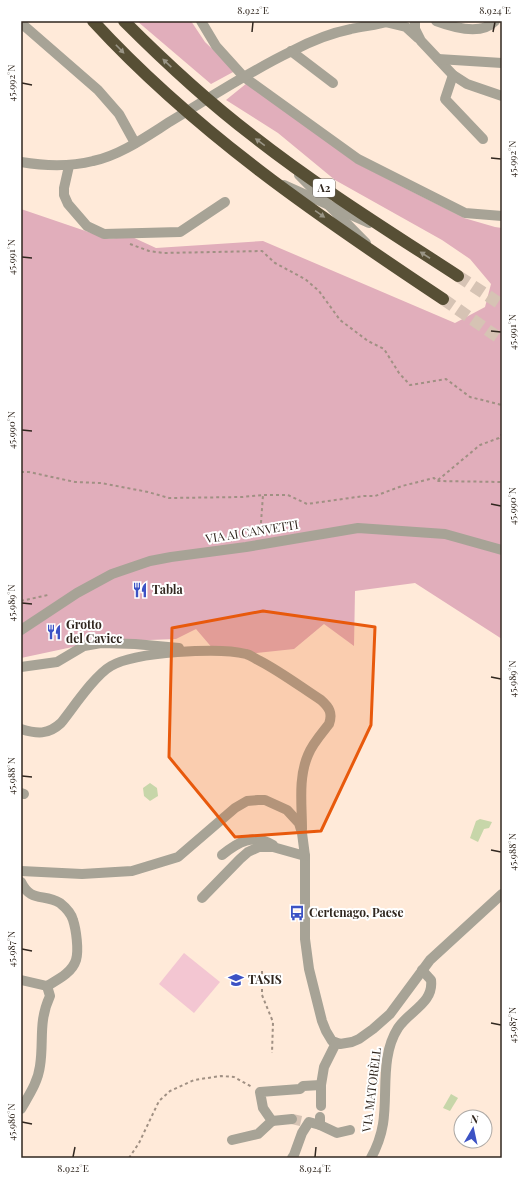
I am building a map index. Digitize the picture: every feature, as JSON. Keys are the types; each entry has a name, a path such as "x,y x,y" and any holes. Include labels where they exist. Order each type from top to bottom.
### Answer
{"highway":[{"name":"A2","path":"93,21 125,55 167,95 230,149 269,178 443,299"},
{"name":"A2","path":"124,21 162,59 230,119 319,184 458,276"}],"street":[{"path":"201,21 216,46 241,79 358,159 465,213 502,216"},
{"path":"415,21 415,29 421,41"},
{"path":"436,21 465,28 489,26 495,21"},
{"path":"21,162 42,165 69,166 94,161 113,155 291,51 325,36 388,22 406,27 453,75 467,84 502,96"},
{"path":"21,23 98,90 119,114 134,143"},
{"path":"291,51 333,83"},
{"path":"438,59 502,63"},
{"path":"453,75 444,99 483,139"},
{"path":"283,159 377,254"},
{"path":"69,166 64,188 64,195 68,204 87,226 104,234 180,232 225,202"},
{"path":"269,178 391,233"},
{"name":"VIA AI CANVETTI","path":"21,630 77,593 112,574 150,561 259,545 358,528 444,534 502,550"},
{"path":"21,667 58,662 84,646 101,643 172,646 195,651"},
{"path":"21,729 39,733 48,732 55,729 62,723 99,675 110,666 122,661 160,654 214,650 246,654 267,665 321,700 327,706 331,718 308,753 302,780 302,833 304,856 306,953 322,1021 330,1038 336,1043 345,1044 359,1039 390,1014 422,970 437,953 502,894"},
{"path":"21,871 82,874 132,871 178,857 235,808 247,801 265,800 287,810 299,823 302,833"},
{"path":"222,855 245,840 257,839 269,842 282,850"},
{"path":"202,898 248,852 258,847 273,847 304,856"},
{"path":"21,882 24,889 32,895 58,902 67,910 73,919 77,942 76,960 67,973 47,986 21,980"},
{"name":"VIA MATORÈLL","path":"371,1158 384,1123 388,1061 393,1037 404,1020 426,1000 431,991 431,980 422,970"},
{"path":"21,1109 35,1085 40,1067 44,1008 50,996 47,986"},
{"path":"321,1106 321,1085 325,1064 336,1043"},
{"path":"272,1120 263,1108 260,1092 300,1089 303,1086 321,1085"},
{"path":"232,1140 258,1134 272,1120 320,1121 337,1133 350,1130"},
{"path":"292,1158 302,1133 301,1120"}],"path":[{"path":"117,233 122,241 149,251 164,253 262,251 275,263 305,279 319,291 340,320 368,341 384,349 399,373 410,385 446,379 470,398 502,405"},
{"path":"437,481 480,445 499,438 502,434"},
{"path":"21,472 29,472 75,482 109,485 148,492 169,498 242,497 263,494 288,495 307,504 364,496 375,496 402,486 434,478 437,481 502,482"},
{"path":"259,545 263,494"},
{"path":"21,601 48,595"},
{"path":"262,971 262,995 273,1022 272,1053"},
{"path":"129,1158 139,1143 160,1101 170,1091 194,1080 221,1076 234,1077 260,1092"}],"highlighted area":[{"path":"263,611 375,627 371,725 321,831 235,837 169,757 172,628"}],"shaded area":[{"path":"137,21 191,21 205,42 235,71 211,84"},
{"path":"247,83 356,163 464,218 502,228 502,639 415,583 355,591 354,646 324,624 294,649 247,654 214,650 196,629 176,639 96,642 21,658 21,209 109,239 130,236 156,248 263,241 455,323 485,307 491,284 470,259 442,240 335,180 278,133 226,100"},
{"path":"150,783 157,788 158,796 150,801 144,796 143,788"},
{"path":"480,819 492,822 489,828 484,829 478,842 470,838 476,821"},
{"path":"184,953 220,982 194,1013 159,984"},
{"path":"451,1094 458,1098 450,1111 443,1108"}],"tunnel":[{"path":"458,276 502,305"},
{"path":"443,299 502,340"},
{"path":"292,1119 301,1121"}],"place":[{"name":"Tabla","path":"140,590"},
{"name":"Grotto del Cavicc","path":"54,632"},
{"name":"Certenago, Paese","path":"297,913"},
{"name":"TASIS","path":"236,980"}]}
